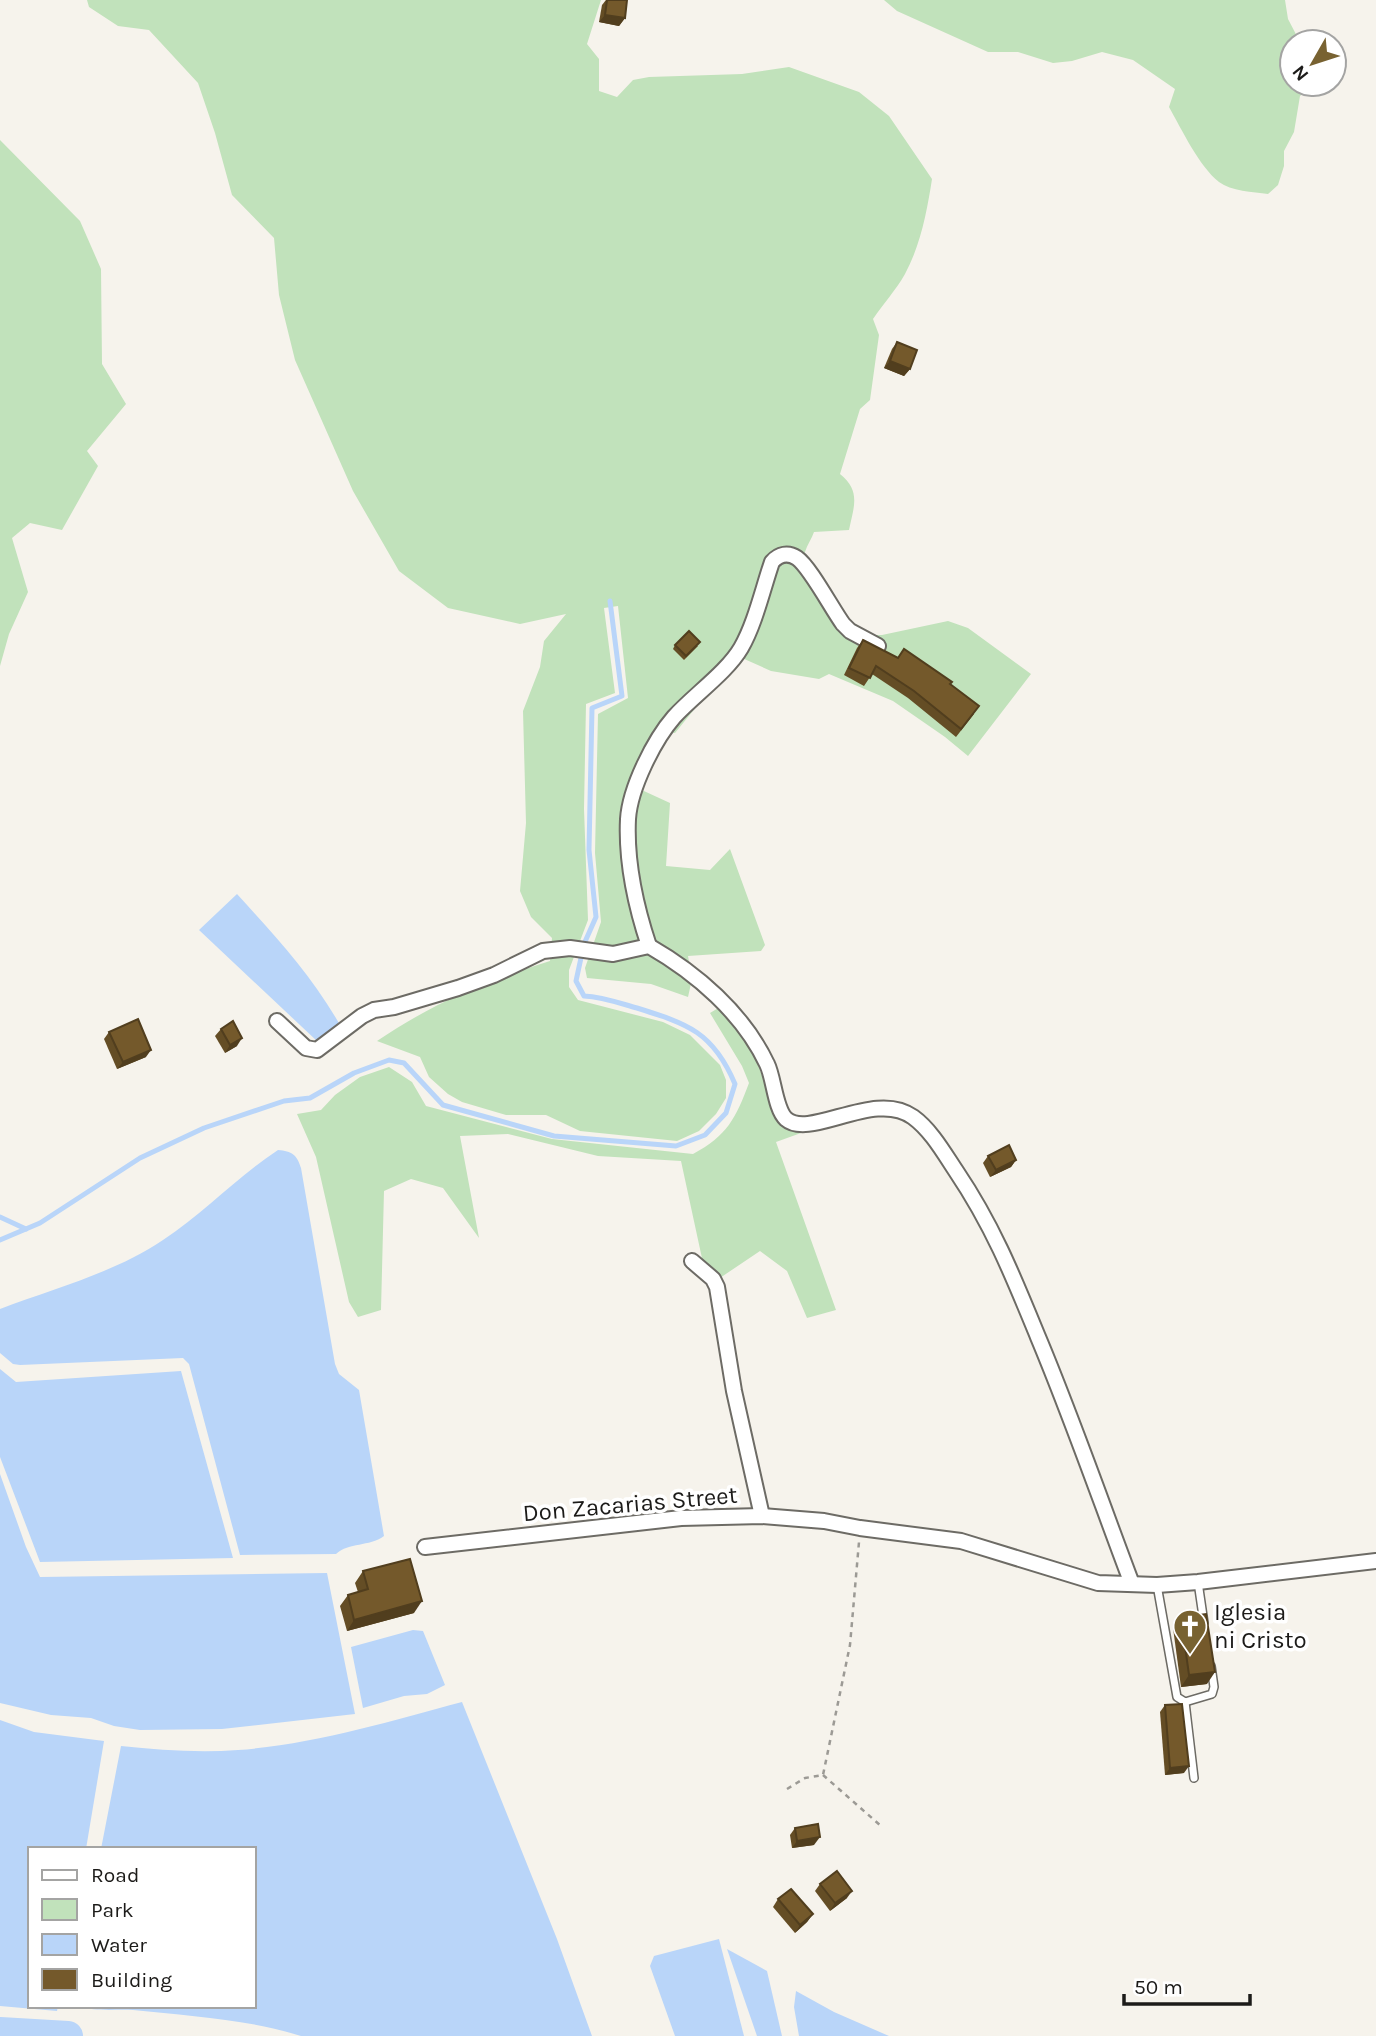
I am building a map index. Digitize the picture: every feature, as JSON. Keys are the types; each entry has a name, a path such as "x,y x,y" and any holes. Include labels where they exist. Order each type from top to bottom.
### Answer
{"street":[{"path":"877,646 843,624 799,559 783,554 777,556 772,562 741,648 671,720 653,748 638,780 628,818 636,903 649,946 689,972 729,1008 745,1027 767,1064 786,1119 799,1124 881,1107 899,1108 915,1118 943,1152 983,1212 1003,1252 1060,1390 1132,1584"},
{"path":"277,1021 306,1048 317,1051 362,1016 374,1010 440,994 494,975 543,951 570,948 613,954 649,946"},
{"path":"692,1261 713,1279 716,1287 734,1391 762,1516"},
{"name":"Don Zacarias Street","path":"425,1547 681,1518 762,1516 805,1519 961,1541 1088,1580 1132,1584 1198,1582 1376,1561"}],"lane":[{"path":"1198,1582 1206,1634"},
{"path":"1157,1585 1176,1694 1180,1700 1185,1702 1212,1694 1214,1687 1210,1661"},
{"path":"1185,1702 1194,1779"}],"path":[{"path":"823,1775 850,1646 860,1528"},
{"path":"786,1789 805,1778 823,1775"},
{"path":"823,1775 881,1826"}],"green space":[{"path":"87,0 601,0 587,44 599,59 599,91 617,97 633,80 649,77 742,74 789,67 859,92 889,116 932,179 923,227 911,263 873,319 879,335 870,400 860,409 840,474 851,487 854,499 849,530 814,532 805,552 805,562 809,574 825,597 863,635 882,635 948,621 968,628 1031,674 968,756 893,701 829,674 819,679 771,671 742,658 723,674 675,733 661,731 633,786 670,803 666,866 710,870 730,849 765,945 761,951 688,956 692,979 688,997 651,984 587,978 585,968 601,922 595,853 598,714 628,698 618,606 604,608 615,693 586,704 584,809 588,920 569,970 569,987 578,1000 663,1022 690,1035 720,1065 726,1080 726,1098 716,1114 699,1131 677,1141 580,1131 546,1115 506,1115 462,1102 448,1094 429,1077 420,1057 377,1041 419,1015 461,994 550,961 552,938 531,917 520,891 526,823 523,711 540,667 544,641 566,614 520,624 448,608 399,571 353,491 295,360 279,295 274,238 232,195 198,83 149,30 118,26 89,7"},
{"path":"884,0 1285,0 1288,19 1293,28 1278,28 1278,98 1300,98 1294,132 1284,151 1284,166 1278,185 1268,194 1242,191 1219,182 1191,147 1169,107 1175,89 1133,60 1102,52 1072,61 1053,63 1018,52 988,52 897,11"},
{"path":"0,140 80,221 101,269 102,364 126,404 87,451 98,466 62,530 30,523 12,538 28,592 9,634 0,666"},
{"path":"720,1007 741,1031 748,1044 760,1070 774,1114 826,1124 776,1142 836,1310 807,1318 787,1271 760,1251 708,1286 681,1161 598,1156 508,1134 460,1136 479,1238 443,1188 411,1179 384,1191 381,1310 358,1317 349,1302 316,1157 297,1114 321,1110 335,1095 360,1077 389,1067 412,1082 426,1106 552,1139 693,1154 714,1140 729,1125 749,1083 742,1066 710,1013"}],"water":[{"path":"237,894 305,972 340,1025 318,1042 199,930"},
{"path":"278,1150 293,1154 301,1168 335,1364 339,1374 359,1390 384,1536 336,1554 240,1555 189,1364 183,1358 20,1365 13,1364 0,1353 0,1309 84,1279 144,1252 207,1207"},
{"path":"0,1369 16,1382 181,1371 233,1558 40,1562 0,1457"},
{"path":"0,1474 26,1547 40,1577 327,1573 355,1714 222,1729 140,1730 114,1726 91,1718 51,1715 0,1703"},
{"path":"413,1630 423,1631 445,1685 427,1694 404,1696 363,1708 351,1647"},
{"path":"462,1702 557,1939 592,2036 301,2036 218,2019 88,2008 256,2008 256,1847 101,1847 121,1746 223,1751 294,1743"},
{"path":"0,1720 34,1732 104,1741 86,1847 28,1847 28,2008 58,2008 57,2011 0,2006"},
{"path":"719,1939 744,2036 675,2036 650,1966 654,1956"},
{"path":"727,1949 767,1971 782,2036 757,2036"},
{"path":"796,1991 834,2012 889,2036 799,2036 794,2007"}],"building":[{"path":"607,0 627,0 625,18 605,15"},
{"path":"897,342 917,350 910,369 890,361"},
{"path":"689,631 700,642 686,656 675,645"},
{"path":"863,640 898,658 904,649 952,682 950,684 979,706 961,729 914,691 876,666 870,678 849,668"},
{"path":"138,1019 151,1050 123,1062 109,1032"},
{"path":"233,1021 242,1038 230,1045 221,1029"},
{"path":"1009,1145 1016,1160 996,1170 988,1156"},
{"path":"410,1559 422,1601 354,1620 348,1595 368,1589 363,1571"},
{"path":"1206,1614 1215,1672 1189,1675 1181,1617"},
{"path":"1182,1704 1189,1766 1170,1768 1165,1705"},
{"path":"818,1824 820,1837 797,1841 795,1828"},
{"path":"837,1871 852,1891 835,1903 820,1884"},
{"path":"791,1889 813,1914 800,1925 778,1899"}],"waterway":[{"path":"0,1240 40,1223 140,1158 204,1128 284,1101 310,1098 354,1073 389,1060 404,1063 443,1105 554,1136 676,1146 705,1135 726,1113 735,1084 718,1052 697,1032 671,1019 611,1000 584,996 576,981 584,944 596,917 589,850 592,708 622,696 610,601"},
{"path":"0,1217 26,1229"},
{"path":"0,2032 68,2036"}],"place":[{"name":"Iglesia ni Cristo","path":"1190,1656"}]}
